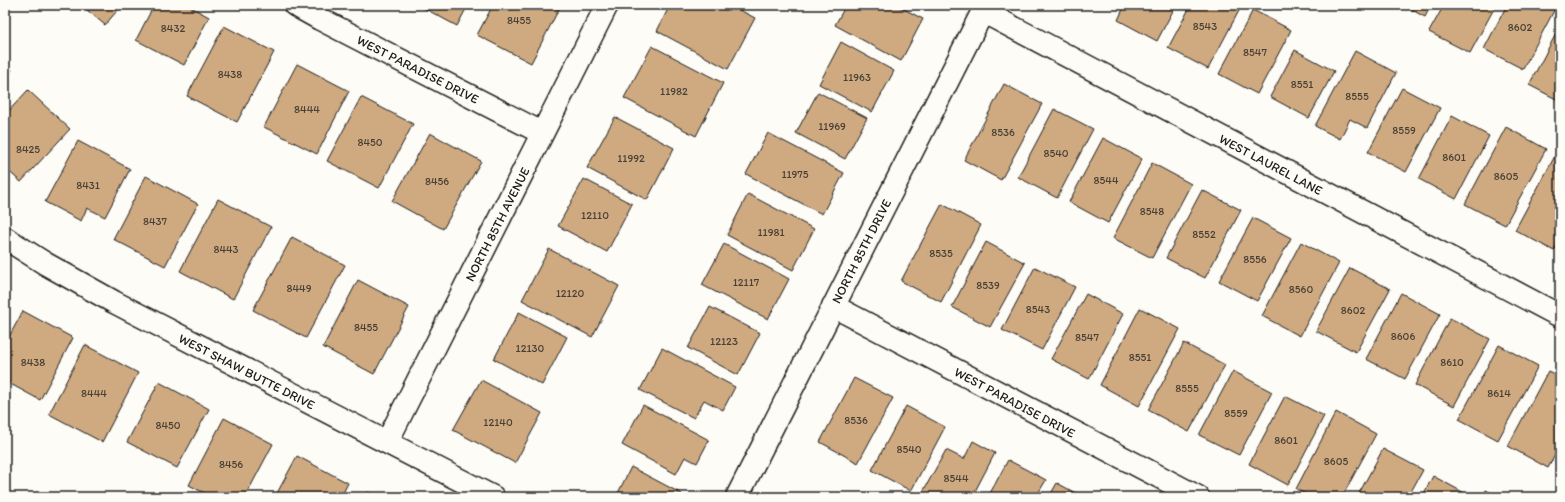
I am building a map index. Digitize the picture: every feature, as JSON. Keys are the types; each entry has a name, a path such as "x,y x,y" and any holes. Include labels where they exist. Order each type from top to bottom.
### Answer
{"street":[{"name":"WEST PARADISE DRIVE","path":"295,5 327,23 542,133"},
{"name":"NORTH 85TH AVENUE","path":"386,442 608,5"},
{"name":"NORTH 85TH DRIVE","path":"737,497 984,8"},
{"name":"WEST LAUREL LANE","path":"984,8 1560,316"},
{"name":"WEST SHAW BUTTE DRIVE","path":"5,238 46,264 114,302 493,497"},
{"name":"WEST PARADISE DRIVE","path":"833,306 1198,497"}],"building":[{"path":"81,5 122,5 105,25"},
{"path":"154,5 187,5 209,17 184,65 136,40"},
{"path":"418,5 468,5 457,26"},
{"path":"493,5 561,5 531,63 477,35"},
{"path":"670,5 730,5 755,18 728,69 657,31"},
{"path":"846,5 896,5 923,19 901,61 835,25"},
{"path":"1125,5 1176,5 1157,41 1118,20"},
{"path":"1191,5 1242,5 1208,69 1168,48"},
{"path":"1403,5 1431,5 1425,17"},
{"path":"1444,5 1496,5 1470,53 1429,32"},
{"path":"1507,5 1557,5 1523,69 1484,49"},
{"path":"1253,10 1291,30 1257,94 1219,74"},
{"path":"224,26 274,52 237,122 187,96"},
{"path":"1560,26 1560,101 1529,85"},
{"path":"841,42 894,71 872,112 819,84"},
{"path":"652,46 723,83 696,136 624,98"},
{"path":"1295,50 1334,71 1309,118 1270,97"},
{"path":"1355,51 1396,73 1367,128 1350,119 1340,139 1315,126"},
{"path":"5,64 12,70 5,78"},
{"path":"297,64 349,91 317,154 264,127"},
{"path":"1004,84 1042,104 1001,180 964,160"},
{"path":"1402,88 1440,108 1406,172 1368,152"},
{"path":"28,90 70,129 21,182 5,168 5,115"},
{"path":"818,92 867,118 845,159 796,133"},
{"path":"361,97 413,124 379,188 327,161"},
{"path":"1054,109 1093,129 1057,198 1018,177"},
{"path":"1452,116 1489,136 1456,199 1419,179"},
{"path":"615,117 674,148 647,200 587,168"},
{"path":"1506,127 1546,149 1505,225 1465,204"},
{"path":"430,133 481,161 443,229 392,201"},
{"path":"768,133 844,173 822,214 746,174"},
{"path":"1103,138 1142,159 1108,223 1069,202"},
{"path":"78,141 130,169 105,217 87,208 81,221 45,202"},
{"path":"1556,154 1560,156 1560,239 1554,251 1515,230"},
{"path":"1152,163 1191,184 1152,258 1113,238"},
{"path":"146,176 198,204 165,266 113,239"},
{"path":"584,179 632,204 607,252 558,226"},
{"path":"1202,190 1241,210 1205,278 1166,258"},
{"path":"748,194 814,229 793,270 727,235"},
{"path":"218,199 271,227 233,299 180,271"},
{"path":"942,204 981,225 941,302 901,281"},
{"path":"1253,218 1291,238 1257,301 1219,281"},
{"path":"292,237 345,265 306,338 253,310"},
{"path":"986,242 1025,263 990,327 952,307"},
{"path":"1301,242 1339,263 1300,336 1262,316"},
{"path":"724,244 789,279 768,319 702,285"},
{"path":"549,249 619,286 592,337 522,300"},
{"path":"1035,267 1075,287 1042,350 1002,330"},
{"path":"1350,268 1390,289 1356,352 1316,331"},
{"path":"358,280 409,307 374,374 323,347"},
{"path":"1401,293 1440,314 1405,379 1366,359"},
{"path":"1086,294 1123,314 1089,379 1051,359"},
{"path":"710,307 760,333 738,375 688,348"},
{"path":"1140,308 1180,329 1139,406 1100,385"},
{"path":"23,311 73,338 40,400 5,381 5,344"},
{"path":"519,312 567,337 542,385 494,359"},
{"path":"1450,318 1490,339 1454,406 1415,385"},
{"path":"1184,343 1225,365 1189,432 1148,410"},
{"path":"85,345 138,373 102,442 49,414"},
{"path":"1499,345 1538,366 1498,440 1459,419"},
{"path":"662,348 735,387 723,410 704,400 694,418 640,390"},
{"path":"1233,371 1272,392 1239,455 1199,435"},
{"path":"1548,371 1560,377 1560,446 1548,468 1508,446"},
{"path":"854,378 893,398 858,463 820,442"},
{"path":"481,380 542,413 515,463 453,430"},
{"path":"159,382 209,409 177,468 127,442"},
{"path":"1285,396 1324,416 1288,485 1249,464"},
{"path":"643,405 709,440 697,463 685,457 676,474 622,445"},
{"path":"906,406 945,427 911,491 872,470"},
{"path":"1336,412 1376,434 1342,497 1311,497 1296,489"},
{"path":"224,418 273,444 245,497 212,497 189,485"},
{"path":"973,441 995,453 972,497 920,497 946,450 964,459"},
{"path":"1383,449 1423,470 1408,497 1357,497"},
{"path":"297,456 348,483 341,497 275,497"},
{"path":"1008,460 1046,480 1036,497 988,497"},
{"path":"631,467 682,494 680,497 616,497"},
{"path":"1433,476 1470,496 1470,497 1422,497"},
{"path":"1057,483 1083,497 1049,497"},
{"path":"1486,490 1499,497 1483,497"},
{"path":"368,492 377,497 366,497"}]}
